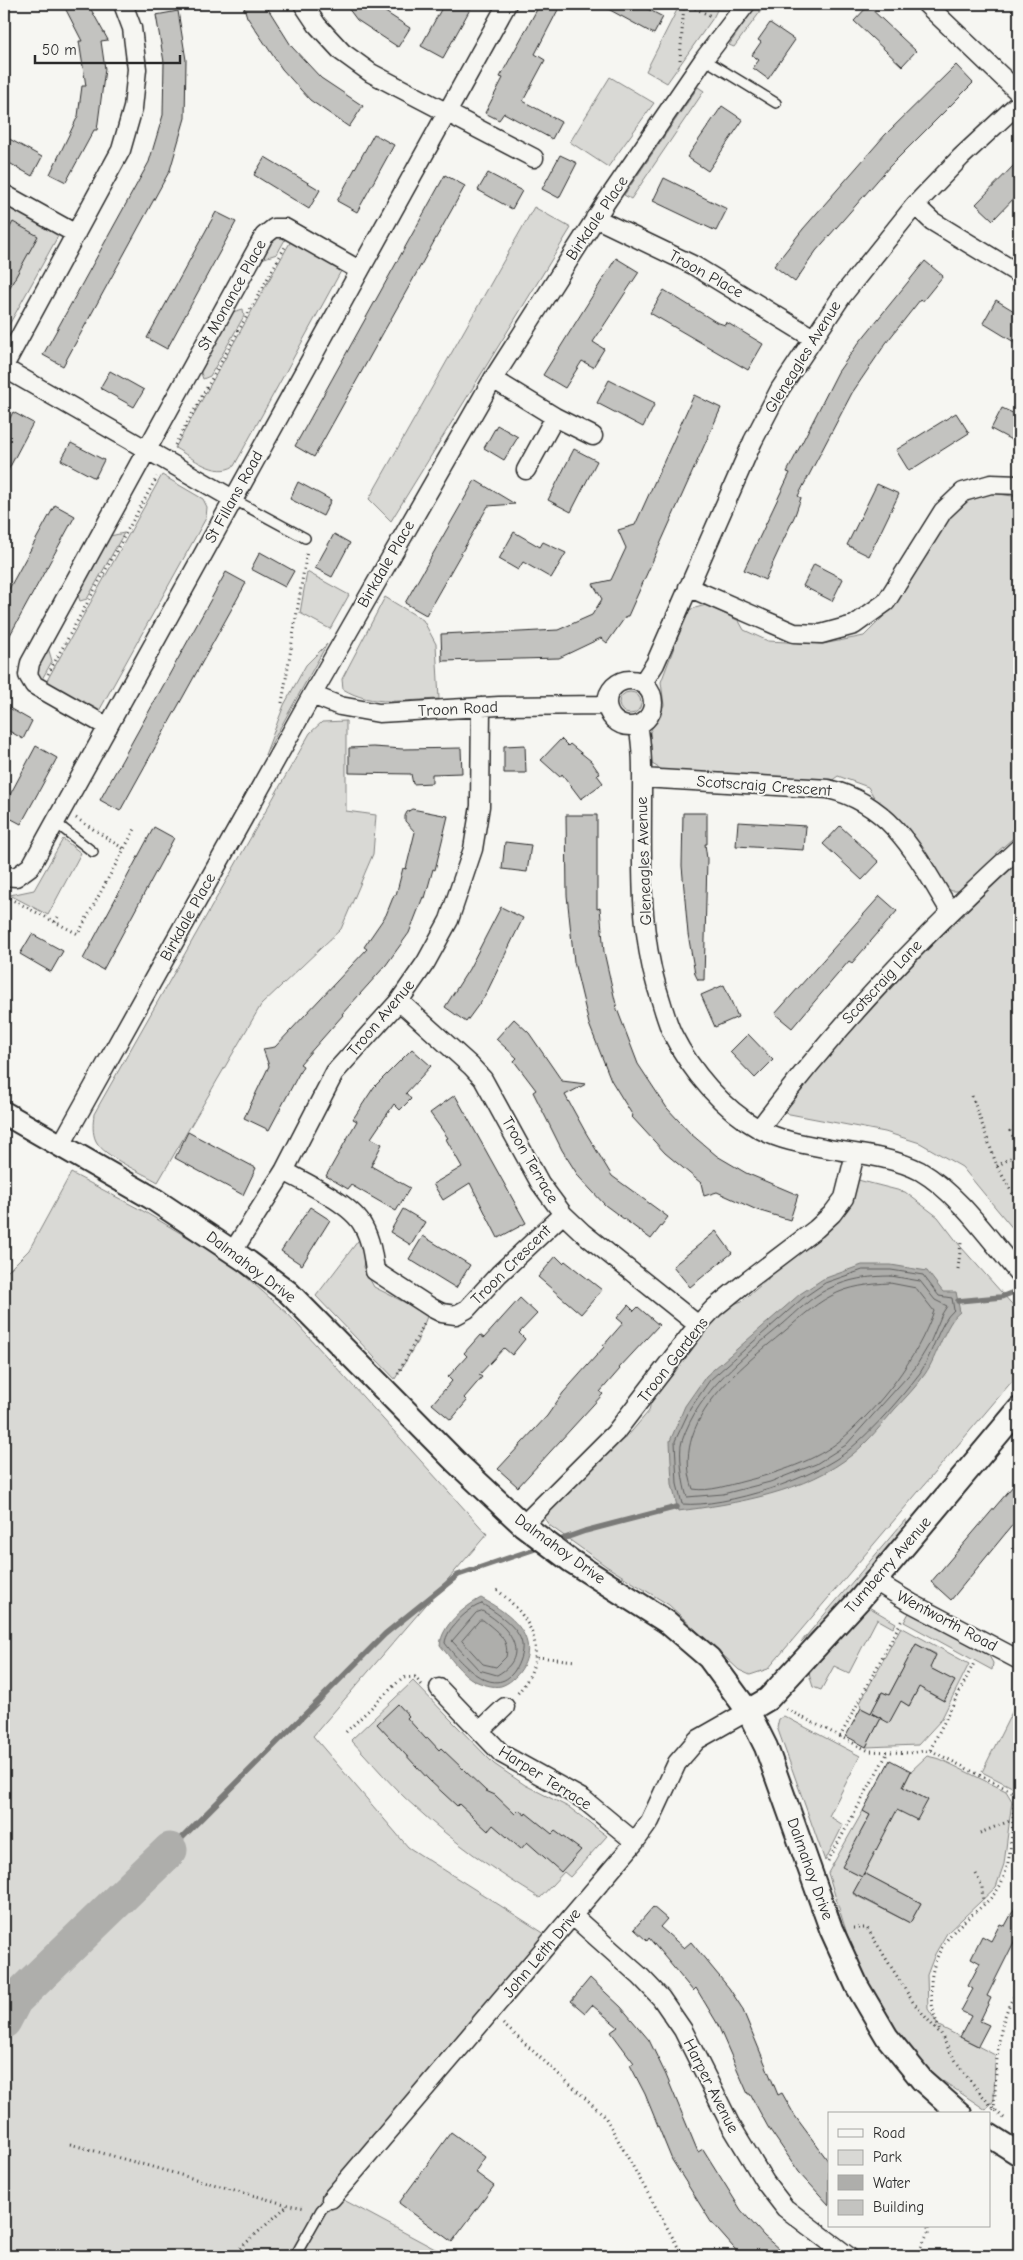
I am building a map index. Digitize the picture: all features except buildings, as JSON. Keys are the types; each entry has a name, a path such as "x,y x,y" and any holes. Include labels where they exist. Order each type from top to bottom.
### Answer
{"street":[{"path":"123,4 132,28 137,69 134,108 121,150 4,367 233,499"},
{"path":"303,4 317,25 342,52 371,73 534,158"},
{"name":"St Fillans Road","path":"10,877 31,866 59,817 506,4"},
{"name":"Birkdale Place","path":"61,1145 312,695 493,379 595,218 704,59 746,4"},
{"path":"926,4 1019,93"},
{"name":"Gleneagles Avenue","path":"642,684 655,664 753,441 780,389 813,338 842,296 915,205 961,157 1019,103"},
{"path":"4,194 76,234"},
{"path":"915,205 932,221 1019,274"},
{"name":"Troon Place","path":"595,218 693,265 813,338"},
{"name":"St Monance Place","path":"108,727 34,684 28,675 30,663 146,450 264,236 274,228 285,228 359,270"},
{"path":"493,379 555,417 593,436"},
{"path":"526,470 555,417"},
{"path":"688,587 794,633 821,634 854,625 886,602 943,511 963,492 991,484 1019,485"},
{"path":"628,680 642,684 651,695 653,702 649,716 638,725 631,726 618,723 608,712 607,705 610,691 615,686 628,680"},
{"name":"Troon Road","path":"312,695 340,706 379,713 481,707 607,705"},
{"name":"Troon Avenue","path":"233,1251 284,1171 335,1072 399,1001 426,962 449,920 473,849 480,806 481,707"},
{"name":"Gleneagles Avenue","path":"638,725 643,752 643,891 647,940 672,1034 698,1075 733,1110 759,1129 792,1142 898,1163 918,1170 940,1185 1019,1274"},
{"name":"Scotscraig Crescent","path":"642,778 828,789 848,794 872,806 890,821 915,852 950,911"},
{"name":"Scotscraig Lane","path":"759,1129 795,1080 841,1026 950,911 1019,848"},
{"name":"Troon Terrace","path":"399,1001 483,1079 540,1183 563,1214 583,1234 698,1325"},
{"name":"Dalmahoy Drive","path":"4,1113 152,1198 233,1251 288,1292 457,1463 523,1525 571,1561 667,1622 709,1658 748,1711 766,1747 831,1928 857,1986 887,2037 922,2080 958,2112"},
{"name":"Troon Gardens","path":"523,1525 615,1433 698,1325 746,1282 816,1229 832,1214 844,1198 855,1154"},
{"name":"Troon Crescent","path":"284,1171 347,1209 363,1225 372,1247 375,1271 442,1313 456,1315 467,1309 499,1274 563,1214"},
{"name":"Turnberry Avenue","path":"748,1711 768,1700 875,1581 1019,1409"},
{"name":"Wentworth Road","path":"875,1581 911,1603 1019,1660"},
{"name":"Harper Terrace","path":"433,1689 480,1731 502,1754 583,1799 635,1842"},
{"path":"480,1731 505,1707"},
{"name":"John Leith Drive","path":"326,2205 635,1842 650,1821 677,1763 697,1740 748,1711"},
{"name":"Harper Avenue","path":"572,1916 641,1976 661,1998 682,2030 730,2124 765,2182 785,2208 819,2236 848,2256"},
{"path":"990,2127 1019,2154"}],"lane":[{"path":"704,59 776,103"},
{"path":"233,499 305,538"},
{"path":"59,817 93,852"},
{"path":"295,2256 326,2205"}],"path":[{"path":"693,75 679,65 685,4 729,26"},
{"path":"282,703 308,555 305,538"},
{"path":"59,817 124,849"},
{"path":"5,896 78,934 136,827"},
{"path":"55,922 58,917"},
{"path":"972,1096 997,1166 1019,1205"},
{"path":"1019,1126 1010,1131 1019,1147"},
{"path":"997,1166 1019,1153"},
{"path":"958,1269 961,1243"},
{"path":"384,1389 396,1379 417,1342 432,1308"},
{"path":"498,1590 525,1617 534,1636 537,1657 531,1674 520,1691 505,1707"},
{"path":"840,1736 849,1714 911,1603"},
{"path":"537,1657 576,1661"},
{"path":"930,1750 974,1663"},
{"path":"346,1732 402,1678 415,1678 433,1689"},
{"path":"768,1700 869,1752 910,1753 930,1750 959,1762 1017,1794"},
{"path":"815,1884 888,1752"},
{"path":"940,2035 931,2008 931,1976 938,1955 949,1936 997,1889 1007,1866 1012,1820 1019,1785"},
{"path":"980,1834 1012,1820"},
{"path":"976,1874 982,1887 983,1903"},
{"path":"831,1928 868,1928 914,2002 940,2035 957,2064 994,2110 1007,2120"},
{"path":"990,2127 994,2110 998,2052 1003,2022 1019,1989"},
{"path":"491,2013 604,2115 683,2256"},
{"path":"70,2144 288,2205 326,2205"},
{"path":"234,2256 236,2252 288,2205"},
{"path":"917,2256 928,2233 928,2228"}],"green space":[{"path":"680,4 720,4 713,18 667,83 646,71"},
{"path":"757,4 766,4 734,47 729,45"},
{"path":"610,77 654,103 608,167 570,142"},
{"path":"698,87 704,91 631,199 624,195"},
{"path":"4,202 50,227 58,236 4,334"},
{"path":"534,207 571,228 391,521 369,499"},
{"path":"277,234 287,236 277,254 258,260 269,239"},
{"path":"292,239 338,265 341,271 234,466 219,470 212,468 175,448"},
{"path":"243,309 244,316 210,376 203,379 199,367 229,313"},
{"path":"162,475 203,499 207,507 206,518 99,711 89,709 45,684"},
{"path":"992,493 1019,497 1019,833 996,853 1000,858 960,891 952,891 946,888 898,818 875,799 868,787 838,776 830,782 666,772 652,764 650,732 664,705 661,682 688,610 706,605 739,621 744,630 768,641 823,644 864,636 893,607 950,516 970,500"},
{"path":"124,533 87,599 80,601 76,590 105,537"},
{"path":"307,572 349,595 330,629 300,613"},
{"path":"385,597 423,620 436,644 439,699 377,700 354,695 343,689 342,679"},
{"path":"47,644 52,661 41,681 37,679 35,667"},
{"path":"327,644 265,755 284,705 306,665"},
{"path":"626,692 634,692 641,699 641,707 634,714 626,714 619,707 619,699"},
{"path":"346,721 346,811 376,815 373,854 341,929 261,1005 158,1182 115,1159 100,1147 94,1135 94,1114 310,733 322,722"},
{"path":"63,839 81,853 48,915 10,895 34,890"},
{"path":"1019,856 1019,1236 962,1167 920,1143 885,1132 779,1112 846,1030 955,915"},
{"path":"71,1173 143,1211 228,1261 288,1314 487,1534 313,1736 408,1847 545,1934 329,2192 448,2256 4,2256 4,1275 29,1250"},
{"path":"858,1180 905,1192 938,1217 961,1247 1019,1312 1019,1373 768,1669 750,1675 739,1670 669,1605 606,1566 549,1525 544,1518 548,1507 615,1442 626,1438 649,1411 652,1397 700,1332 725,1307 742,1301 768,1279 774,1268 851,1198"},
{"path":"361,1237 366,1252 363,1267 374,1287 428,1314 417,1342 395,1379 316,1296"},
{"path":"906,1519 906,1530 847,1600 801,1642"},
{"path":"867,1606 896,1623 893,1628 877,1619 849,1673 834,1666 821,1690 813,1687 809,1674"},
{"path":"910,1611 988,1654 993,1663 992,1670 904,1622"},
{"path":"901,1627 969,1664 941,1720 918,1745 866,1747 881,1718 901,1701 909,1706 921,1683 923,1690 944,1701 954,1681 934,1670 928,1671 936,1654 916,1644 889,1695 882,1692 871,1713 861,1708 860,1703"},
{"path":"413,1681 494,1764 525,1785 570,1808 607,1836 570,1877 564,1872 540,1898 475,1855 429,1820 398,1791 351,1740"},
{"path":"1019,1698 1019,1777 1014,1788 982,1772"},
{"path":"784,1716 860,1756 829,1816 843,1825 825,1861 777,1727 779,1719"},
{"path":"927,1756 940,1759 1006,1791 1012,1801 1004,1864 996,1887 947,1933 935,1954 927,1975 928,2009 939,2026 995,2055 994,2100 986,2110 931,2073 891,2026 856,1963 828,1873 863,1811 870,1815 843,1867 862,1877 853,1894 910,1923 921,1903 864,1873 896,1800 928,1800 906,1788 901,1791 911,1771"}],"water":[{"path":"862,1265 891,1265 927,1271 943,1292 956,1292 960,1312 945,1332 922,1379 864,1444 835,1467 814,1478 770,1494 746,1500 678,1511 672,1484 670,1441 685,1406 706,1376 800,1294 823,1279"},
{"path":"481,1598 509,1616 521,1629 527,1643 527,1656 522,1669 512,1680 501,1686 488,1685 470,1678 440,1645 445,1630 455,1617"}],"waterway":[{"path":"958,1301 1001,1297 1019,1290"},
{"path":"554,1542 585,1531 677,1507"},
{"path":"170,1850 385,1634 458,1575 541,1547"},
{"path":"4,2021 15,2000 170,1850"}]}
